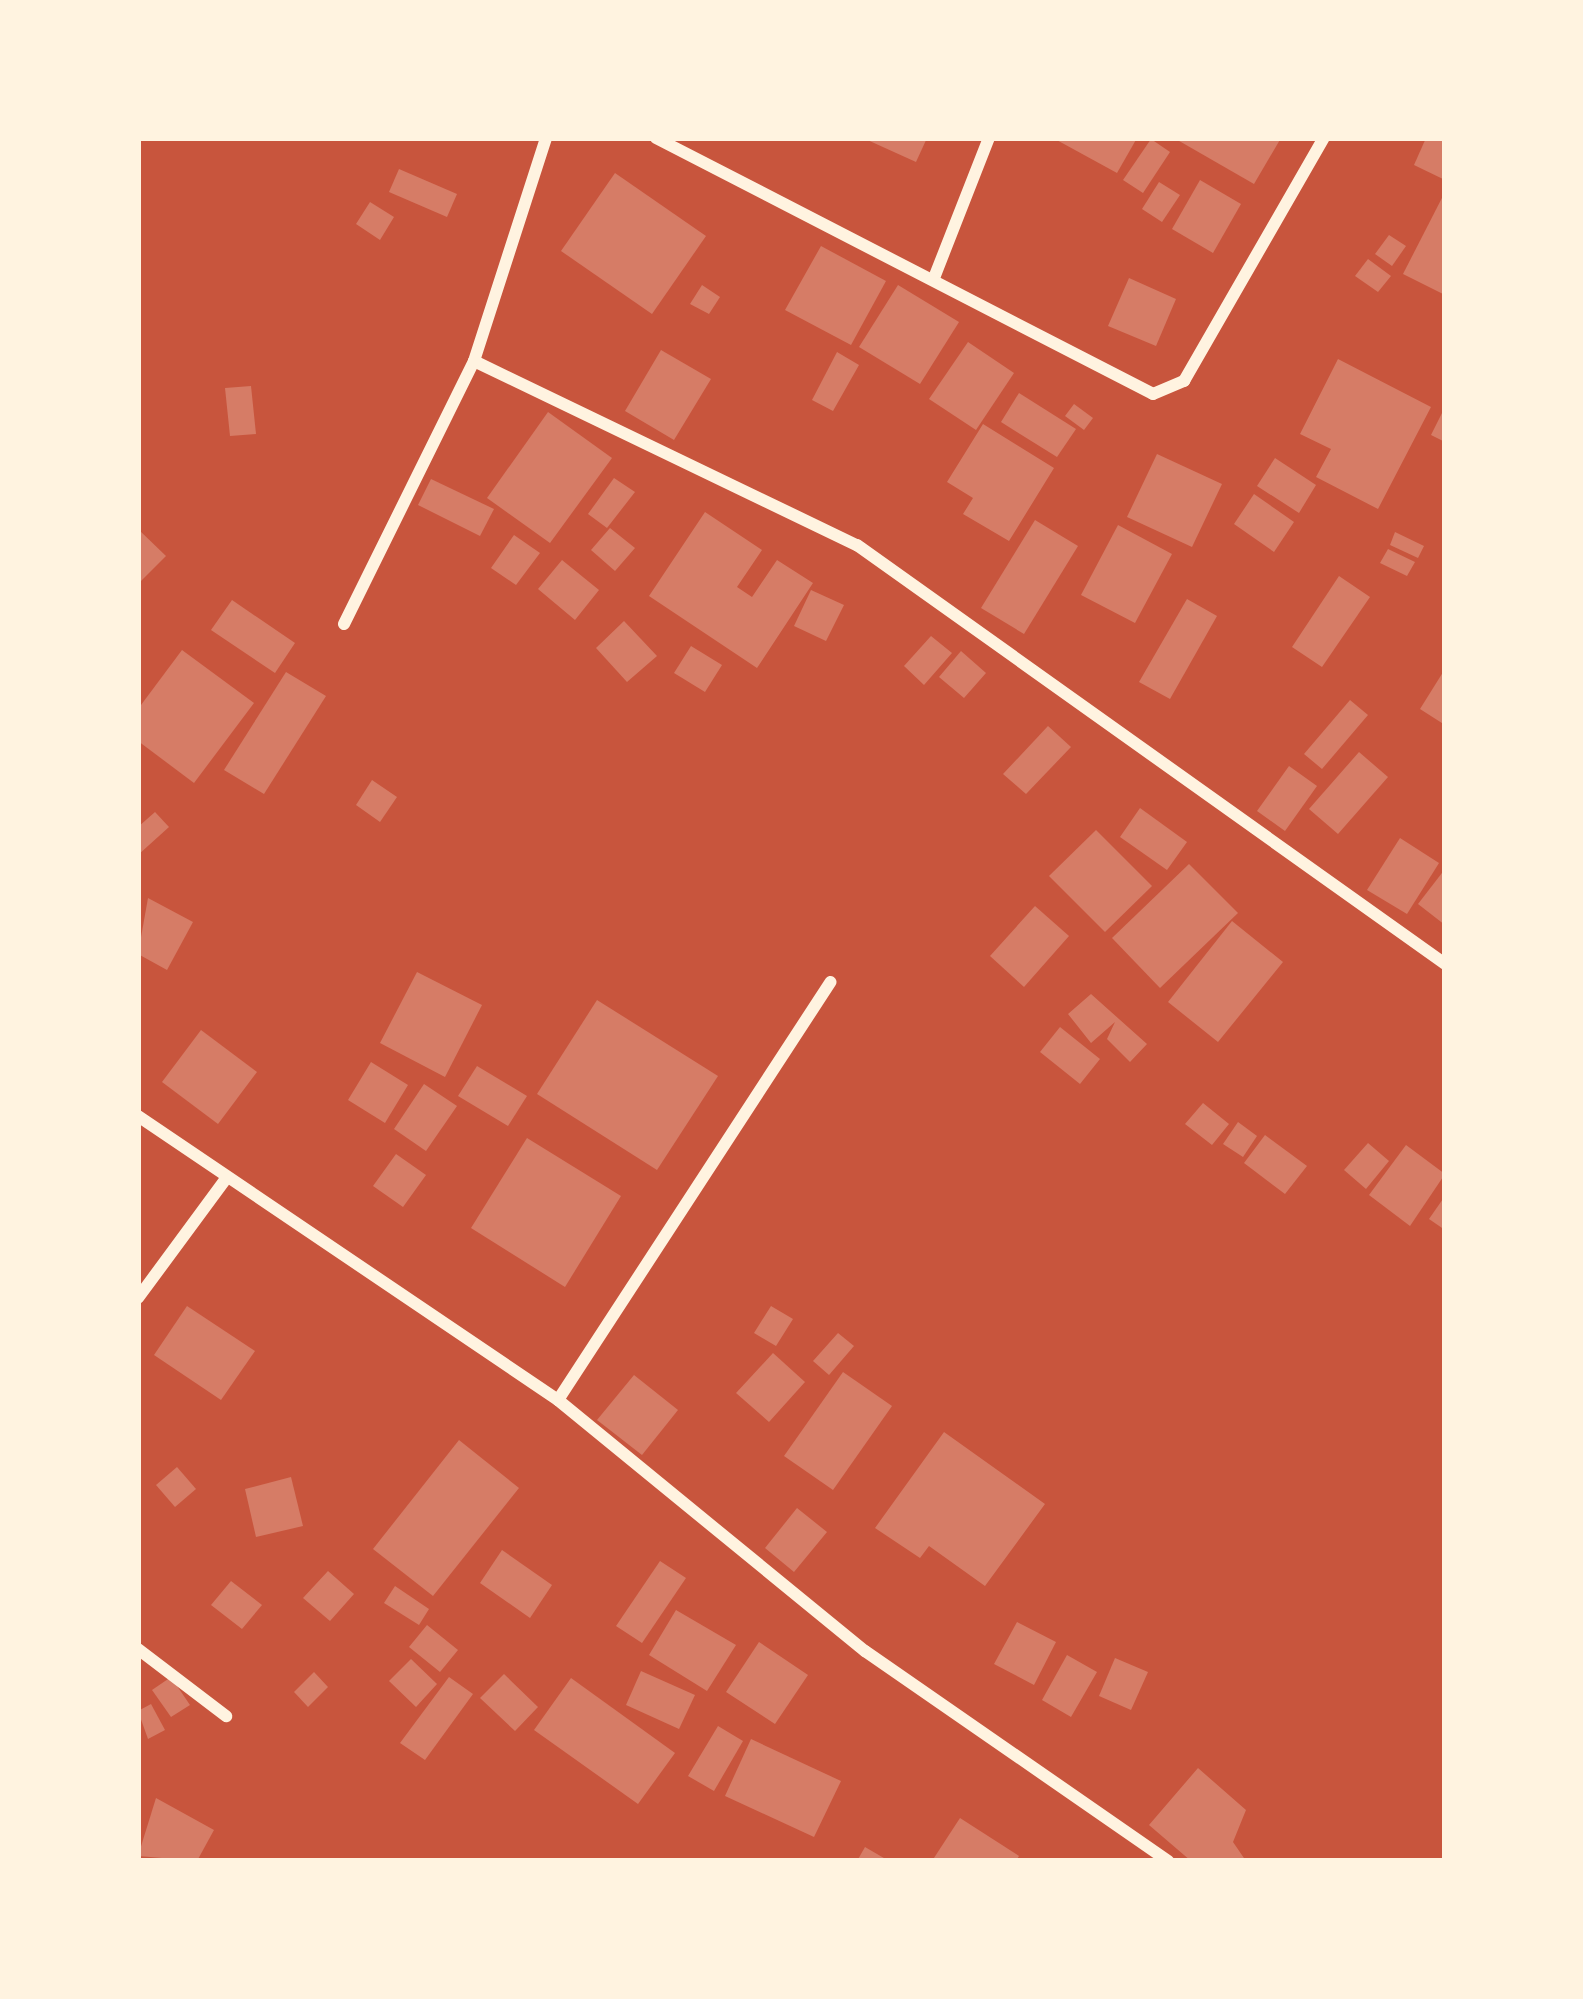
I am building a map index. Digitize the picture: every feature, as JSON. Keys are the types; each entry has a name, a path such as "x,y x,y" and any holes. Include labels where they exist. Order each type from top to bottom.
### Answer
{"street":[{"path":"344,624 474,361 546,138"},
{"path":"656,138 934,278 1137,388 1168,391 1324,138"},
{"path":"934,278 989,138"},
{"path":"474,361 857,545 1445,964"},
{"path":"558,1400 831,982"},
{"path":"138,1116 225,1180 558,1400 865,1651 1168,1861"},
{"path":"138,1298 225,1180"},
{"path":"138,1649 226,1716"}],"building":[{"path":"863,138 927,138 916,162"},
{"path":"1053,138 1137,138 1117,173"},
{"path":"1174,138 1281,138 1254,184"},
{"path":"1426,138 1445,138 1445,180 1414,165"},
{"path":"1151,139 1170,152 1143,193 1123,180"},
{"path":"399,169 457,194 447,217 389,192"},
{"path":"615,173 706,236 652,314 561,251"},
{"path":"1200,180 1241,204 1213,253 1172,229"},
{"path":"1159,182 1180,195 1162,222 1142,209"},
{"path":"1445,192 1445,295 1403,274"},
{"path":"370,202 394,217 380,240 356,224"},
{"path":"1389,235 1406,246 1392,266 1375,254"},
{"path":"821,246 886,281 851,345 785,310"},
{"path":"1368,259 1391,276 1378,292 1355,276"},
{"path":"1129,278 1176,299 1156,346 1108,326"},
{"path":"702,285 720,297 709,314 690,304"},
{"path":"898,285 959,322 920,384 859,347"},
{"path":"968,342 1014,373 976,430 929,399"},
{"path":"661,350 711,379 674,440 625,411"},
{"path":"837,352 859,365 833,411 812,400"},
{"path":"1338,359 1431,407 1378,509 1316,477 1331,449 1300,434"},
{"path":"251,386 256,434 230,436 225,388"},
{"path":"1019,393 1076,429 1057,457 1001,422"},
{"path":"1074,404 1093,418 1084,430 1065,416"},
{"path":"1445,407 1445,442 1431,435"},
{"path":"548,412 612,458 550,543 487,498"},
{"path":"983,424 1054,468 1009,541 963,514 973,498 947,482"},
{"path":"1157,454 1222,484 1192,547 1127,517"},
{"path":"1275,458 1316,485 1299,513 1257,486"},
{"path":"614,478 635,492 607,528 588,514"},
{"path":"431,479 494,509 480,536 418,505"},
{"path":"1254,494 1294,522 1274,552 1234,524"},
{"path":"705,512 762,550 737,587 752,597 777,560 813,583 757,668 649,596"},
{"path":"1035,520 1078,546 1024,634 981,608"},
{"path":"1118,525 1172,554 1135,623 1081,595"},
{"path":"610,528 635,548 615,571 591,550"},
{"path":"138,529 166,556 138,584"},
{"path":"1395,532 1424,546 1418,558 1390,545"},
{"path":"514,535 540,553 516,585 491,568"},
{"path":"1388,549 1415,562 1407,576 1380,563"},
{"path":"562,560 599,590 575,620 538,589"},
{"path":"1339,576 1370,597 1322,667 1292,647"},
{"path":"811,590 844,605 826,641 794,626"},
{"path":"1187,599 1217,616 1170,699 1139,682"},
{"path":"232,600 295,643 275,673 211,630"},
{"path":"624,621 657,656 627,682 596,648"},
{"path":"931,636 952,653 924,685 904,666"},
{"path":"691,646 722,665 705,692 674,673"},
{"path":"182,650 254,703 194,783 138,741 138,709"},
{"path":"961,651 986,673 964,698 939,677"},
{"path":"1445,669 1445,725 1420,709"},
{"path":"286,672 326,696 264,794 224,770"},
{"path":"1350,700 1368,715 1322,769 1304,754"},
{"path":"1048,726 1071,747 1026,794 1003,774"},
{"path":"1359,752 1388,777 1338,834 1309,809"},
{"path":"1289,766 1317,786 1285,831 1257,811"},
{"path":"372,780 397,797 380,822 356,805"},
{"path":"1140,808 1187,842 1167,870 1120,837"},
{"path":"155,812 169,827 138,855 138,827"},
{"path":"1096,830 1152,886 1105,932 1049,876"},
{"path":"1400,838 1439,863 1407,914 1367,890"},
{"path":"1189,864 1238,913 1160,988 1112,938"},
{"path":"1445,869 1445,925 1418,904"},
{"path":"148,898 193,922 167,970 138,954"},
{"path":"1035,906 1069,936 1024,987 990,956"},
{"path":"1232,921 1283,962 1218,1042 1168,1002"},
{"path":"417,972 482,1005 445,1077 380,1043"},
{"path":"1091,994 1147,1044 1130,1062 1107,1039 1115,1022 1091,1043 1068,1014"},
{"path":"597,1000 718,1076 657,1170 537,1094"},
{"path":"1060,1027 1100,1059 1080,1084 1040,1052"},
{"path":"201,1030 257,1072 218,1124 162,1082"},
{"path":"371,1062 408,1085 385,1123 348,1100"},
{"path":"477,1066 527,1096 508,1126 458,1096"},
{"path":"424,1084 457,1106 426,1151 394,1129"},
{"path":"1203,1103 1229,1124 1212,1145 1185,1124"},
{"path":"1238,1122 1257,1136 1243,1157 1223,1144"},
{"path":"1265,1135 1307,1166 1285,1194 1244,1163"},
{"path":"527,1138 621,1196 565,1287 471,1228"},
{"path":"1368,1143 1389,1161 1366,1189 1344,1170"},
{"path":"1406,1145 1445,1174 1410,1226 1369,1195"},
{"path":"396,1154 426,1175 403,1207 373,1186"},
{"path":"1445,1196 1445,1230 1429,1219"},
{"path":"187,1306 255,1351 221,1400 154,1355"},
{"path":"771,1306 793,1319 776,1346 754,1333"},
{"path":"838,1333 854,1346 829,1375 813,1361"},
{"path":"773,1353 805,1382 769,1422 736,1393"},
{"path":"843,1372 892,1406 833,1490 784,1456"},
{"path":"634,1375 678,1410 642,1455 597,1420"},
{"path":"944,1432 1045,1504 985,1586 929,1546 920,1558 875,1528"},
{"path":"459,1440 519,1488 433,1596 373,1549"},
{"path":"177,1467 196,1489 175,1507 156,1485"},
{"path":"291,1477 303,1526 256,1537 245,1489"},
{"path":"797,1508 827,1532 794,1572 765,1548"},
{"path":"502,1550 552,1585 530,1618 480,1583"},
{"path":"660,1561 686,1578 642,1643 616,1626"},
{"path":"328,1571 354,1594 330,1621 303,1598"},
{"path":"231,1581 262,1605 242,1629 211,1605"},
{"path":"395,1586 429,1609 419,1625 384,1603"},
{"path":"676,1610 736,1645 707,1691 649,1655"},
{"path":"1017,1622 1056,1642 1034,1685 994,1664"},
{"path":"427,1625 458,1650 440,1672 409,1647"},
{"path":"759,1642 808,1675 775,1724 726,1692"},
{"path":"1067,1655 1097,1672 1071,1717 1042,1700"},
{"path":"1115,1658 1148,1672 1131,1710 1099,1696"},
{"path":"411,1659 437,1684 416,1707 389,1681"},
{"path":"641,1671 695,1695 679,1729 626,1705"},
{"path":"314,1672 328,1687 308,1707 294,1692"},
{"path":"504,1674 538,1707 515,1731 480,1698"},
{"path":"171,1677 190,1705 171,1717 152,1690"},
{"path":"449,1677 473,1694 425,1760 400,1743"},
{"path":"571,1678 675,1753 638,1804 534,1730"},
{"path":"151,1704 165,1730 148,1739 138,1711"},
{"path":"718,1726 743,1741 714,1791 688,1776"},
{"path":"751,1739 841,1781 814,1837 725,1796"},
{"path":"1198,1768 1246,1810 1233,1842 1246,1861 1191,1861 1149,1825"},
{"path":"156,1798 214,1830 197,1861 138,1856"},
{"path":"960,1818 1019,1856 1016,1861 932,1861"},
{"path":"865,1847 889,1861 857,1861"}]}
